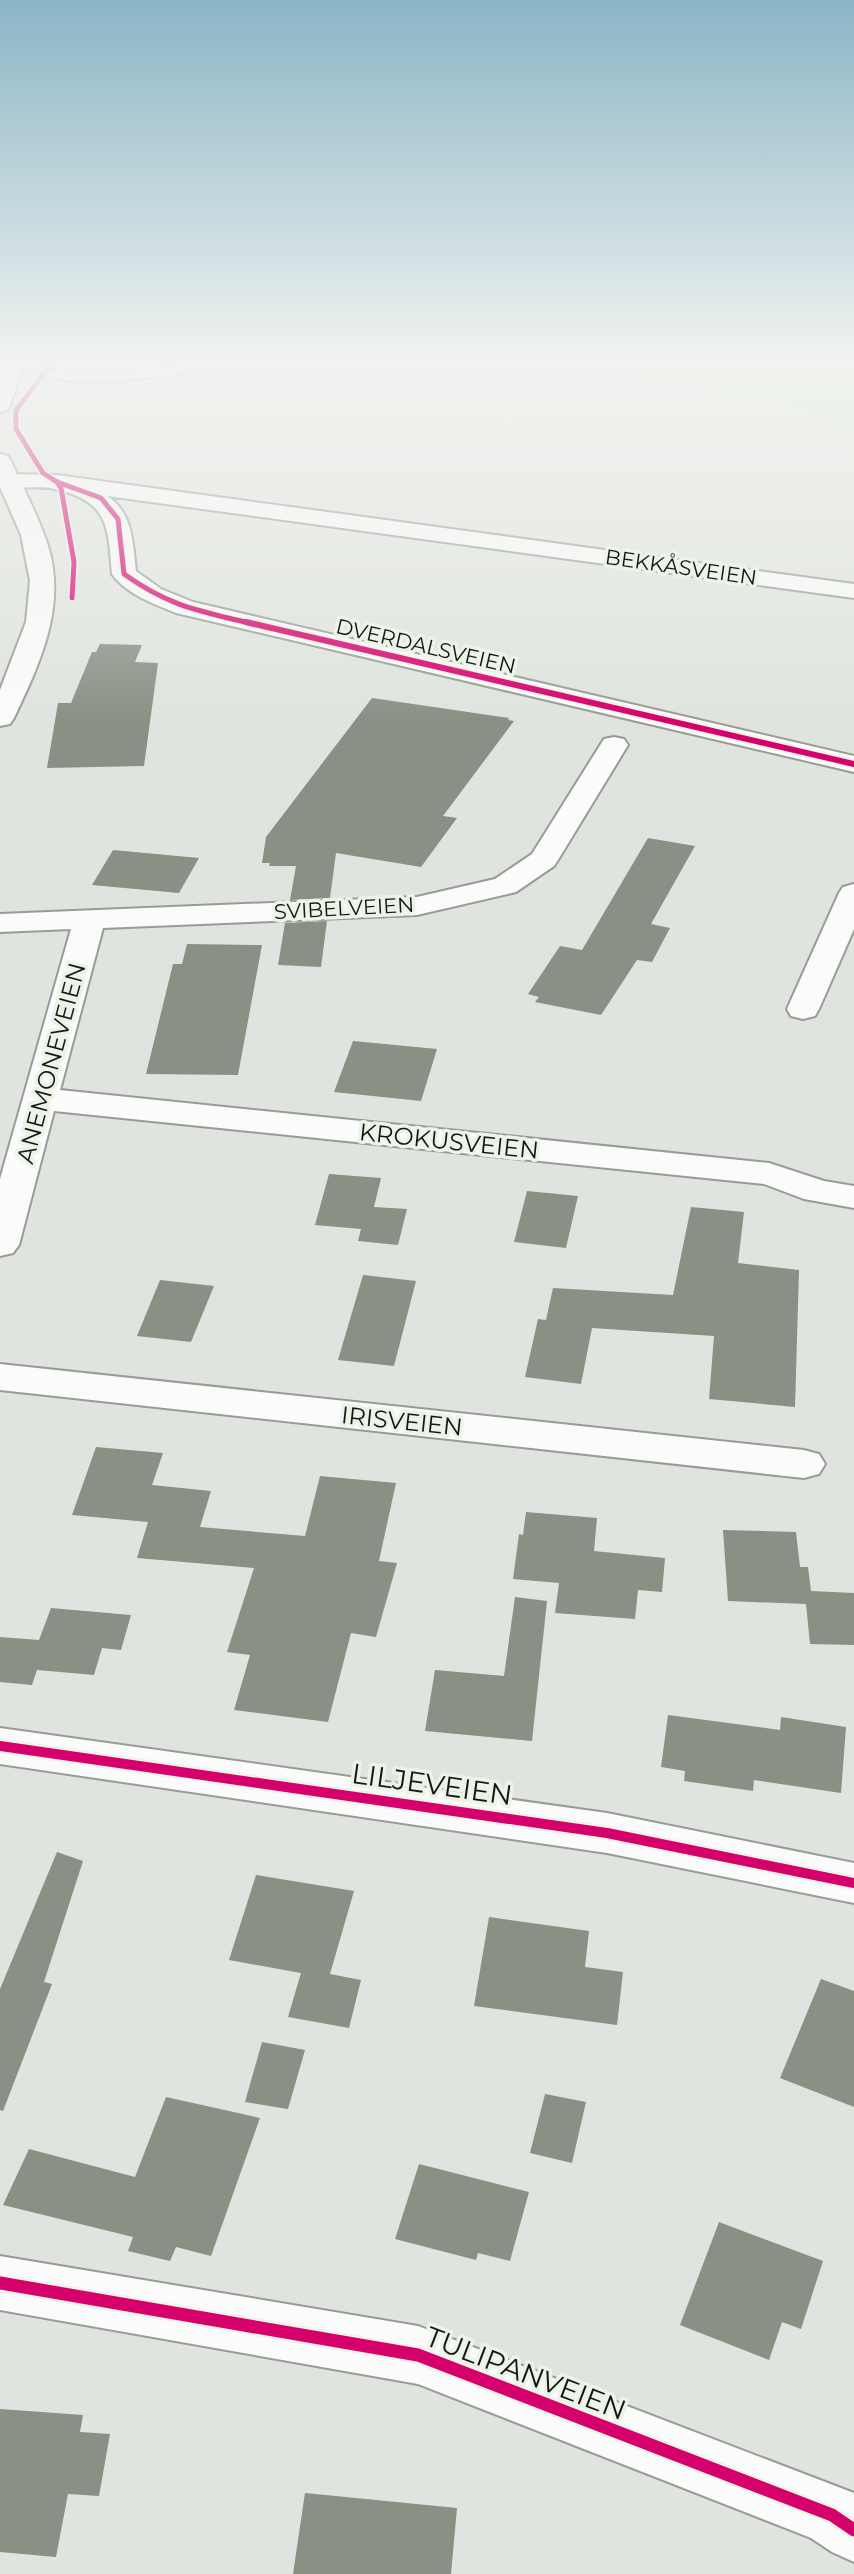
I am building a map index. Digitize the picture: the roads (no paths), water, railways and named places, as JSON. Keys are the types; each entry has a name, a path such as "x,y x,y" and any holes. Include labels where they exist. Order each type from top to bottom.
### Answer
{"street":[{"path":"0,719 23,671 44,591 40,560 28,524 8,480"},
{"name":"BEKKÅSVEIEN","path":"52,480 854,592"},
{"name":"DVERDALSVEIEN","path":"57,481 101,498 118,519 124,574 152,594 185,608 854,764"},
{"name":"SVIBELVEIEN","path":"0,923 417,905 505,886 543,860 614,745"},
{"path":"803,1009 854,892"},
{"name":"ANEMONEVEIEN","path":"0,1245 89,921"},
{"name":"KROKUSVEIEN","path":"42,1099 769,1174 817,1191 854,1197"},
{"name":"IRISVEIEN","path":"0,1377 804,1464"},
{"name":"LILJEVEIEN","path":"0,1746 607,1833 854,1883"},
{"name":"TULIPANVEIEN","path":"0,2283 418,2355 832,2515 854,2530"}]}
